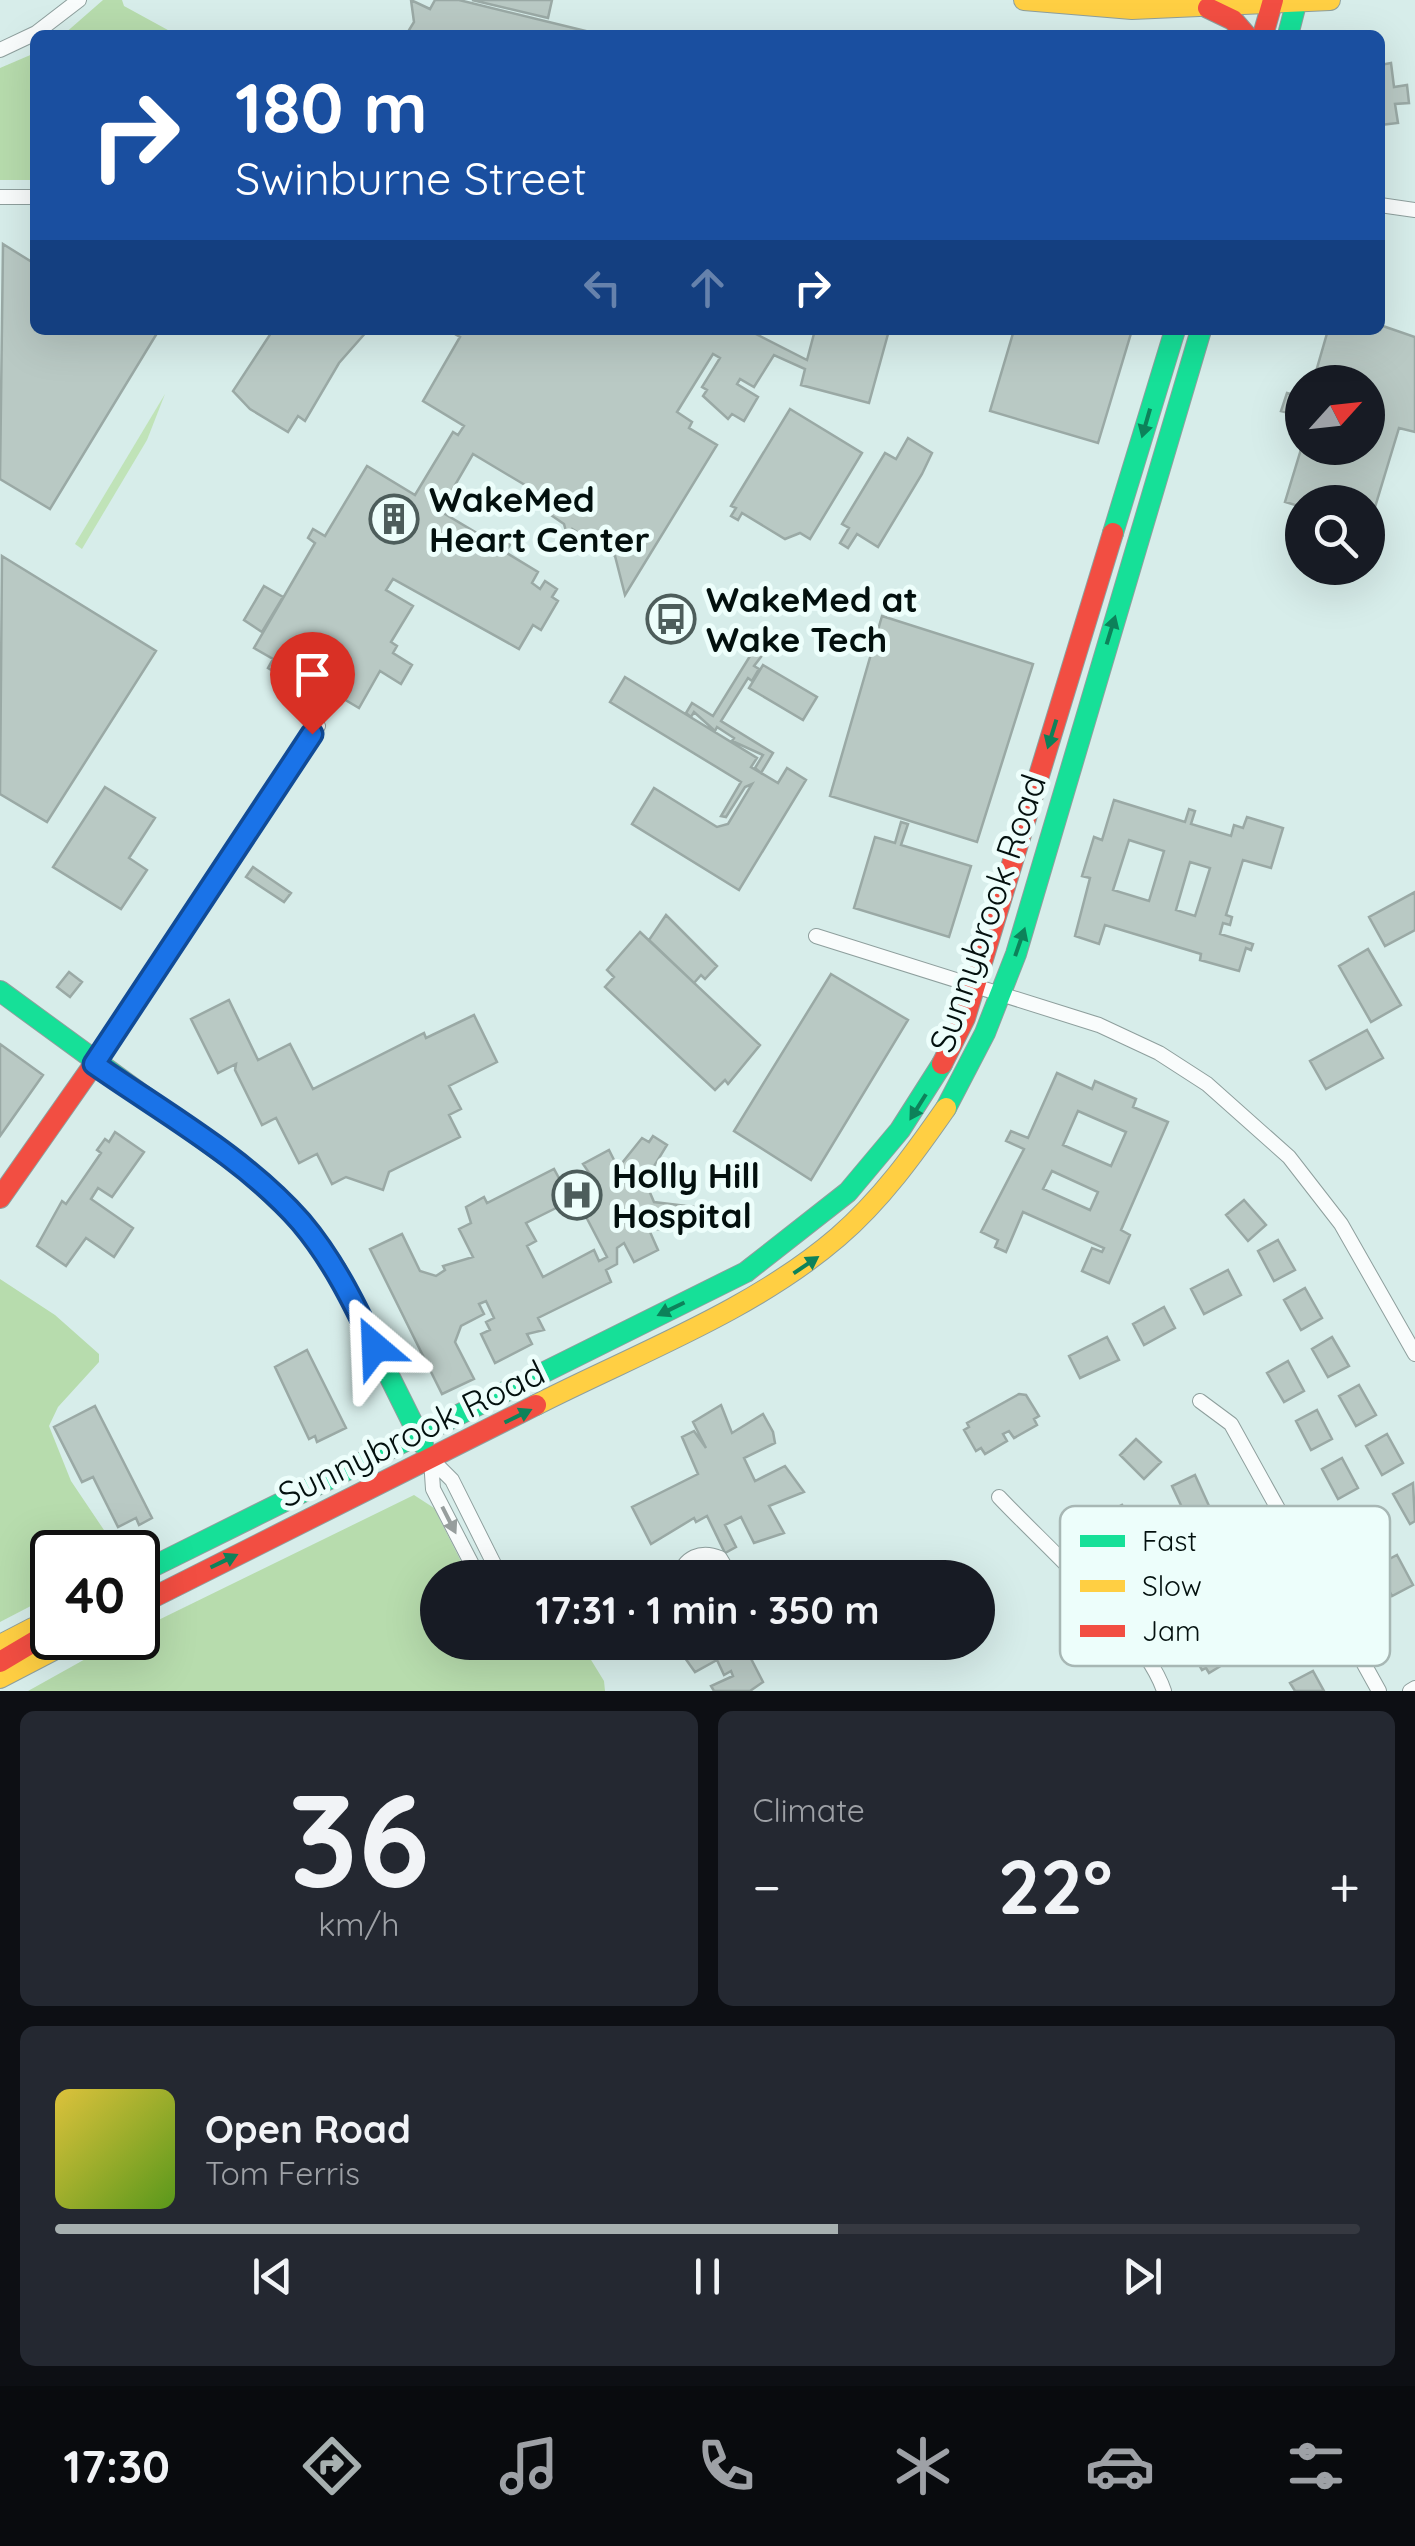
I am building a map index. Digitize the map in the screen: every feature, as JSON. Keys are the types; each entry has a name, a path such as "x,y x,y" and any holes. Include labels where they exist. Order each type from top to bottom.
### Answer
{"main road":[{"path":"1024,0 1132,9 1330,0"},
{"path":"1289,30 1297,1"},
{"path":"1265,30 1273,2"},
{"path":"1205,6 1234,20 1242,30"},
{"name":"Sunnybrook Road","path":"160,1563 729,1280 814,1227 879,1162 948,1054 975,988 1173,335"},
{"name":"Sunnybrook Road","path":"160,1595 728,1311 824,1253 860,1222 920,1151 953,1103 1001,996 1200,335"},
{"path":"1077,656 1079,691 1090,701"},
{"path":"0,991 94,1064 248,1172 300,1221 336,1269 430,1459"},
{"path":"0,1198 94,1064"},
{"path":"0,1645 30,1629"},
{"path":"0,1662 30,1644"},
{"path":"0,1678 35,1660"}],"street":[{"path":"40,30 78,0"},
{"path":"0,50 30,36"},
{"path":"0,197 30,197"},
{"path":"1385,206 1415,210"},
{"path":"94,1064 318,726"},
{"path":"816,936 1098,1025 1159,1053 1230,1102 1289,1157 1341,1224 1415,1354"},
{"path":"1200,1401 1232,1424 1277,1506"},
{"path":"430,1459 434,1489 469,1560"},
{"path":"430,1459 452,1480 492,1560"},
{"path":"999,1497 1060,1562"},
{"path":"691,1560 711,1554 721,1560"},
{"path":"1153,1666 1164,1691"},
{"path":"1366,1666 1380,1691"}],"green space":[{"path":"103,0 122,0 124,6 168,30 69,30"},
{"path":"30,55 30,180 0,180 0,68"},
{"path":"165,394 147,440 82,549 75,544"},
{"path":"0,1279 55,1315 99,1354 99,1362 58,1407 49,1426 71,1481 104,1530 30,1530 30,1606 0,1622"},
{"path":"414,1495 434,1508 460,1560 420,1560 420,1660 591,1660 604,1681 605,1691 28,1691 84,1660 160,1660 160,1619"}],"building":[{"path":"411,0 430,9 435,0 459,0 582,30 409,30 414,22"},
{"path":"472,0 552,0 548,18"},
{"path":"1391,63 1394,87 1407,85 1409,103 1395,104 1398,123 1385,124 1385,64"},
{"path":"3,244 30,261 30,335 156,335 50,509 0,479"},
{"path":"1385,327 1415,337 1415,432 1399,428 1382,485 1290,485 1296,465 1385,465 1385,365 1318,365 1327,335 1385,335"},
{"path":"270,335 364,335 339,363 305,421 298,416 288,432 250,409 233,391"},
{"name":"WakeMed Heart Center","path":"457,335 758,335 807,360 814,335 888,335 869,403 801,385 805,369 774,355 754,387 740,379 737,384 758,397 744,421 732,414 728,419 703,396 707,390 702,387 720,358 713,354 677,412 692,422 689,428 717,445 625,595 615,556 572,529 567,535 564,524 548,513 545,497 473,454 440,511 487,539 491,533 510,545 505,552 538,572 532,583 540,589 545,581 557,589 552,597 558,601 541,630 533,625 519,649 393,579 386,590 413,606 391,642 397,646 393,653 412,665 401,684 380,671 359,708 305,676 299,686 268,668 273,659 254,648 315,543 308,538 313,529 325,536 367,466 415,495 453,432 458,435 464,426 423,401 460,337"},
{"path":"1013,335 1130,335 1098,443 990,411"},
{"path":"790,409 862,453 810,539 800,533 785,539 742,513 738,520 731,516 736,508 731,506"},
{"path":"908,438 932,453 922,474 878,547 857,534 848,548 840,543 849,528 842,524 885,453 896,459"},
{"path":"2,556 156,651 47,822 0,794"},
{"path":"264,586 283,597 262,632 244,620"},
{"path":"882,616 1033,664 977,842 830,796"},
{"path":"755,648 764,653 754,666 759,669 752,681 748,678 721,721 773,753 761,773 755,768 763,755 732,741 734,738 717,727 715,731 694,712 691,717 686,713 692,703 713,716"},
{"path":"763,665 817,697 803,720 749,688"},
{"path":"625,677 757,758 751,767 778,783 787,768 806,780 739,890 632,824 654,788 717,827 728,824 752,784 745,787 726,817 721,816 741,782 610,702"},
{"path":"105,787 155,818 129,858 147,870 121,909 53,867"},
{"path":"1114,800 1185,822 1189,809 1195,811 1191,824 1231,836 1234,825 1243,828 1247,817 1283,828 1271,868 1243,860 1226,915 1232,917 1230,925 1223,923 1220,934 1253,944 1251,950 1246,948 1239,971 1200,960 1201,954 1105,925 1099,944 1075,936 1090,878 1082,876 1094,837 1102,840","holes":["1129,840 1164,851 1149,901 1113,890","1190,862 1210,868 1195,916 1176,910"]},
{"path":"901,822 908,824 901,845 971,866 949,937 854,908 875,837 895,843"},
{"path":"253,867 291,893 284,902 246,877"},
{"path":"1415,892 1415,930 1385,946 1369,917"},
{"path":"666,915 717,966 705,979 701,975 694,983 649,940"},
{"path":"640,932 760,1045 728,1084 725,1080 715,1090 605,987 614,977 607,970"},
{"path":"1368,949 1401,1005 1371,1022 1339,966"},
{"path":"69,972 82,982 70,997 57,987"},
{"path":"831,974 908,1020 811,1180 734,1131"},
{"path":"229,1000 258,1060 290,1044 313,1089 424,1033 426,1038 474,1015 497,1062 449,1086 461,1109 449,1115 460,1137 389,1172 383,1190 346,1177 332,1184 317,1154 299,1163 276,1118 262,1125 235,1070 236,1064 218,1073 191,1019"},
{"path":"1367,1030 1383,1058 1326,1089 1310,1061"},
{"path":"0,1044 43,1075 0,1136"},
{"path":"1057,1073 1092,1089 1095,1081 1136,1099 1133,1107 1168,1122 1121,1230 1130,1235 1109,1283 1082,1271 1092,1248 1102,1252 1104,1248 1023,1212 1006,1252 995,1247 998,1240 981,1232 1024,1149 1006,1141 1011,1131 1028,1138","holes":["1078,1111 1126,1132 1111,1166 1063,1145","1052,1171 1098,1192 1090,1210 1043,1189"]},
{"path":"115,1132 144,1152 112,1197 98,1188 91,1199 133,1228 114,1257 86,1238 66,1266 37,1246 62,1201 66,1204 101,1153 97,1150"},
{"path":"653,1136 667,1145 645,1181 654,1202 696,1207 697,1221 689,1222 689,1231 654,1229 650,1232 658,1250 634,1262 624,1243 617,1248 617,1264 606,1270 611,1282 538,1318 544,1330 527,1334 532,1344 495,1363 481,1334 490,1330 486,1322 494,1318 486,1301 479,1304 484,1314 461,1326 455,1342 474,1379 442,1394 370,1249 402,1234 420,1271 436,1276 445,1270 443,1266 473,1257 459,1229 471,1223 466,1207 484,1197 487,1203 554,1169 560,1180 574,1174 587,1185 594,1180 583,1164 609,1150 618,1168 642,1138 649,1142","holes":["570,1186 607,1257 599,1261 594,1250 543,1277 527,1246 536,1241 526,1223 570,1201 564,1190"]},
{"path":"1244,1200 1266,1225 1248,1241 1226,1215"},
{"path":"1278,1240 1295,1270 1274,1281 1258,1251"},
{"path":"1228,1270 1241,1295 1204,1314 1191,1289"},
{"path":"1305,1288 1322,1318 1301,1330 1284,1300"},
{"path":"1164,1307 1175,1328 1144,1345 1133,1324"},
{"path":"1107,1337 1119,1360 1080,1378 1069,1356"},
{"path":"1332,1337 1349,1366 1328,1377 1312,1349"},
{"path":"307,1350 346,1428 317,1442 315,1436 309,1439 275,1367"},
{"path":"1288,1361 1304,1391 1284,1402 1267,1373"},
{"path":"1359,1385 1376,1415 1356,1426 1339,1396"},
{"path":"1019,1394 1026,1395 1039,1416 1034,1419 1037,1425 1014,1438 1009,1431 1003,1434 1007,1441 985,1454 981,1448 976,1451 964,1430 969,1427 967,1423"},
{"path":"721,1405 732,1433 763,1414 773,1432 775,1443 744,1458 755,1481 785,1466 804,1492 769,1506 784,1533 754,1543 741,1517 725,1525 736,1547 725,1553 707,1516 696,1522 694,1518 651,1544 632,1507 698,1474 682,1437 694,1431 706,1448 693,1422"},
{"path":"95,1406 152,1518 139,1525 136,1518 118,1527 93,1477 82,1482 54,1427"},
{"path":"1317,1410 1332,1439 1311,1450 1296,1421"},
{"path":"1387,1434 1403,1463 1382,1475 1366,1446"},
{"path":"1136,1439 1161,1462 1144,1479 1120,1455"},
{"path":"1342,1458 1358,1488 1338,1499 1322,1469"},
{"path":"1195,1475 1209,1506 1181,1506 1172,1486"},
{"path":"1413,1483 1415,1521 1410,1524 1393,1494"},
{"path":"1397,1555 1413,1585 1392,1596 1390,1592 1390,1559"},
{"path":"686,1660 717,1660 695,1672"},
{"path":"717,1660 752,1660 763,1682 750,1691 714,1691 711,1686 733,1676 731,1671 724,1675"},
{"path":"1200,1666 1221,1666 1209,1673 1206,1668 1202,1670"},
{"path":"1313,1671 1324,1691 1295,1691 1290,1683"}],"traffic: fast":[{"path":"1289,30 1297,0"},
{"path":"1113,533 1173,335"},
{"path":"946,1108 985,1033 1016,954 1200,335"},
{"path":"0,991 248,1172 300,1221 336,1269 423,1444"},
{"path":"160,1563 746,1272 848,1192 900,1130 942,1064"}],"traffic: slow":[{"path":"1024,0 1132,9 1330,0"},
{"path":"536,1405 692,1330 804,1263 869,1208 946,1108"},
{"path":"0,1645 30,1630"},
{"path":"0,1678 35,1660"}],"traffic: jam":[{"path":"1264,30 1273,0"},
{"path":"1208,8 1233,20 1242,30"},
{"path":"942,1064 965,1018 1113,533"},
{"path":"0,1198 94,1064"},
{"path":"160,1594 536,1405"},
{"path":"0,1662 30,1644"}],"place":[{"name":"WakeMed Heart Center","path":"394,519"},
{"name":"WakeMed at Wake Tech","path":"671,619"},
{"name":"Holly Hill Hospital","path":"577,1195"}],"route":[{"path":"312,734 94,1064 248,1172 300,1221 336,1269 375,1347"}]}
